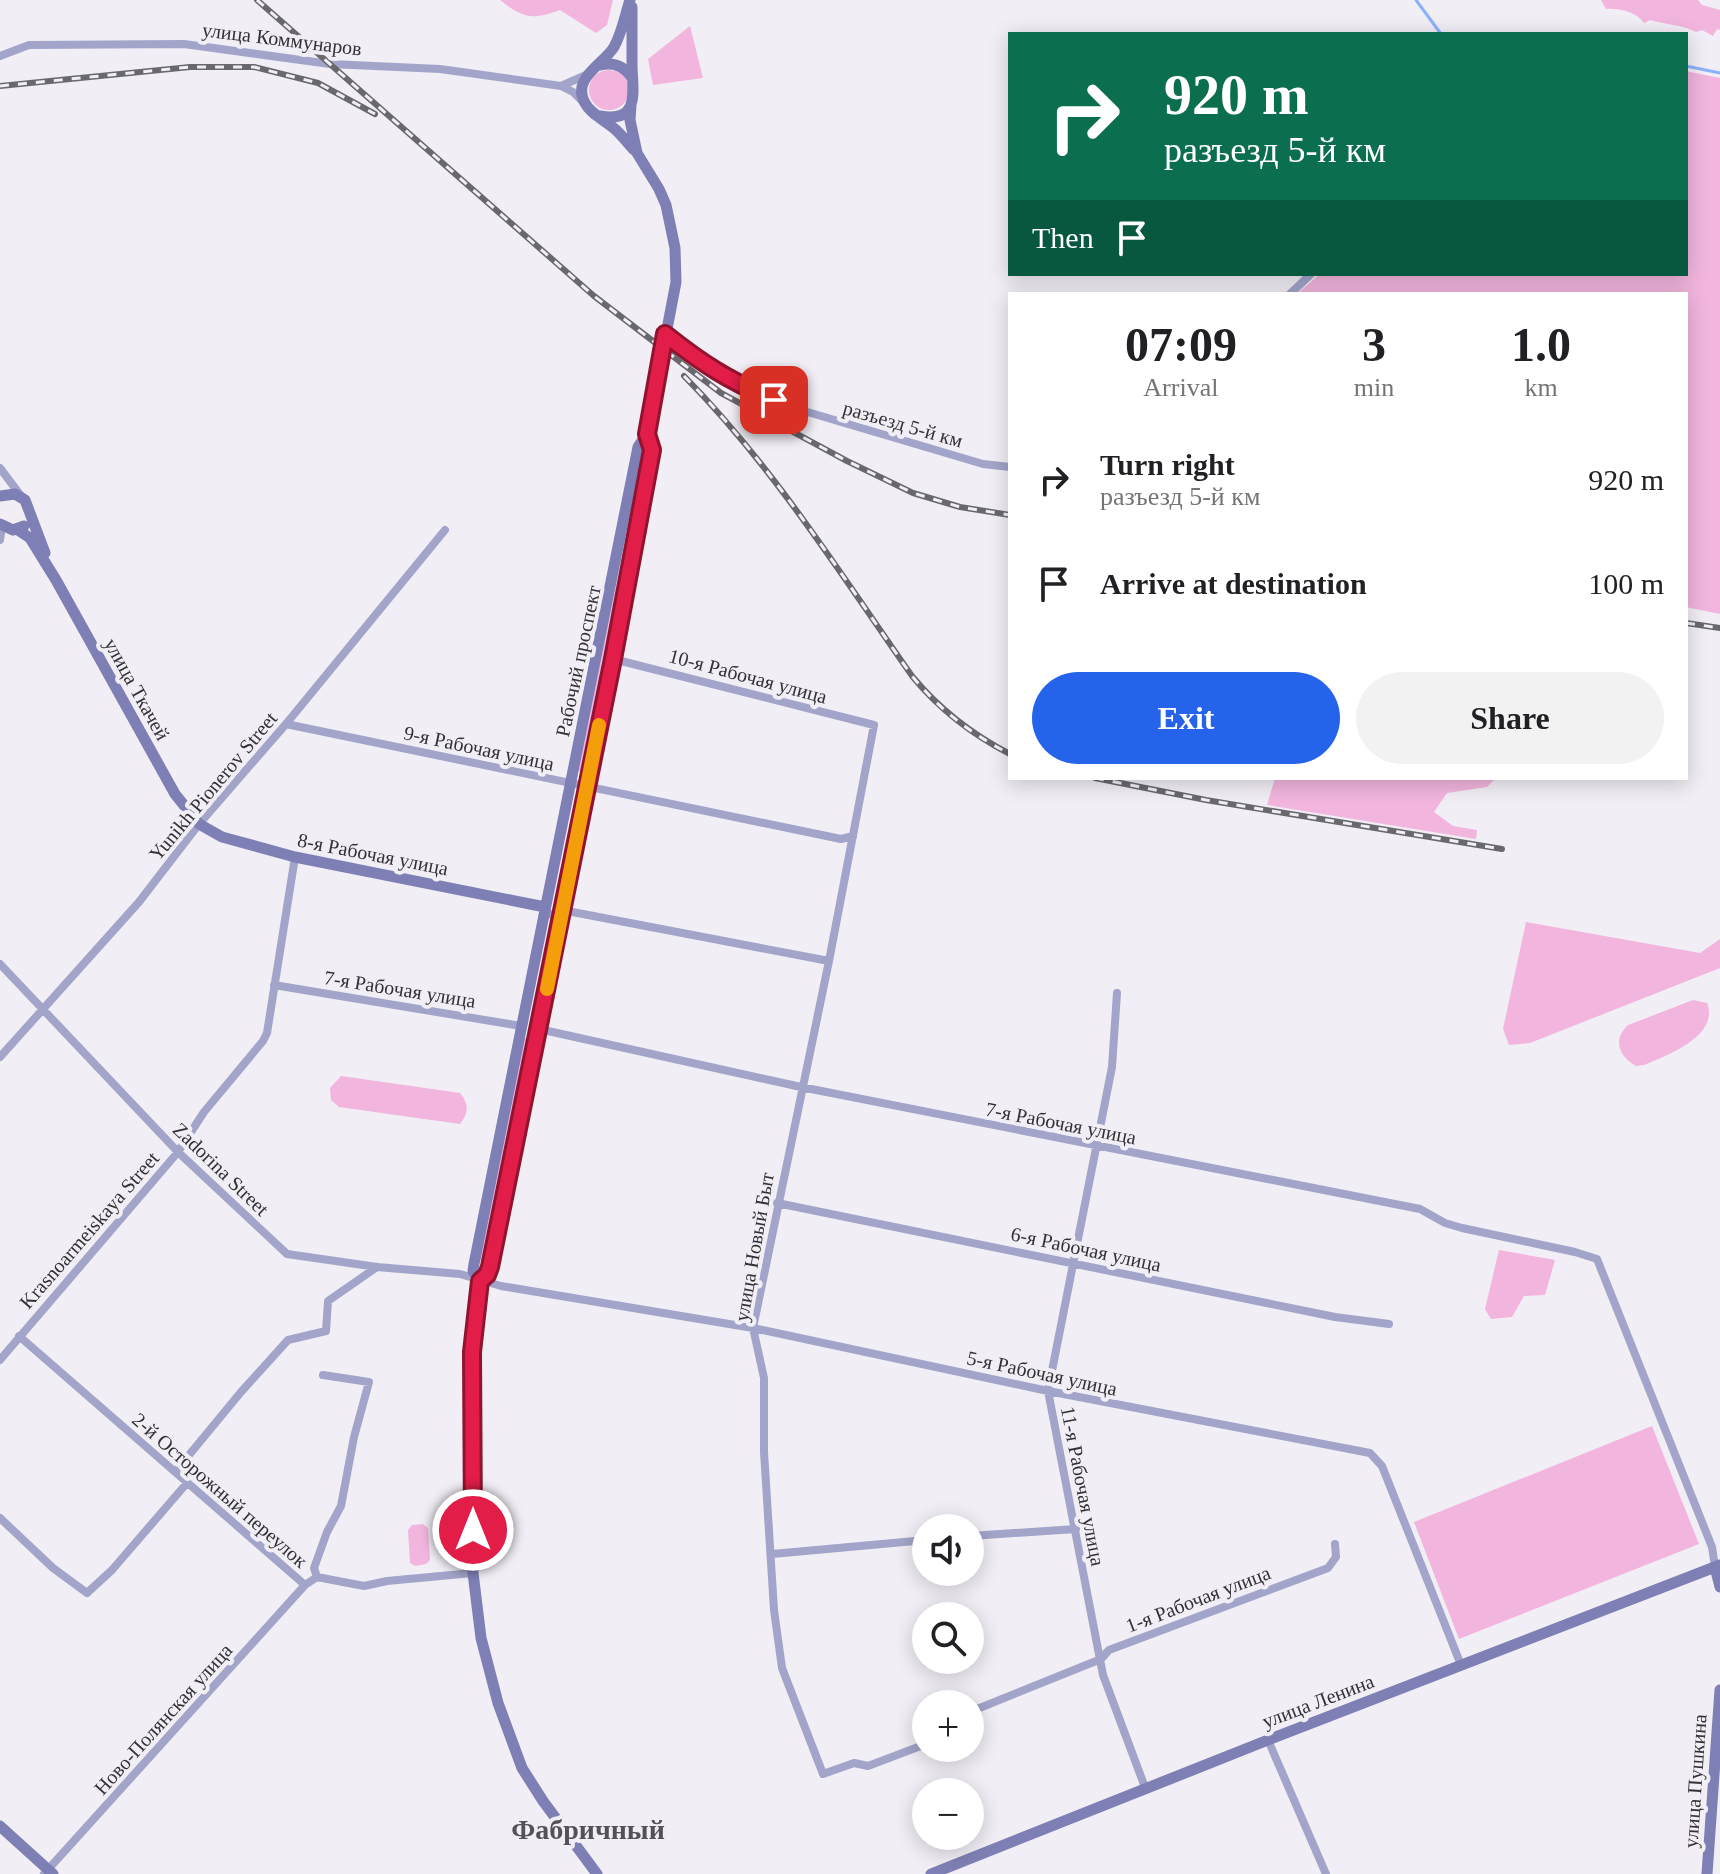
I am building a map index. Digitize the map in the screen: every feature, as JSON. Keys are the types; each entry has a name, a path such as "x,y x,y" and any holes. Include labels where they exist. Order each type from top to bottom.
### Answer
{"street":[{"path":"561,86 600,65 616,42 631,0"},
{"path":"600,116 616,116 631,105 635,92 631,0"},
{"name":"улица Коммунаров","path":"0,56 29,45 184,44 330,64 440,69 561,86"},
{"path":"600,65 615,64 632,78"},
{"path":"585,104 582,92 587,74"},
{"path":"561,86 573,92 637,153"},
{"name":"Рабочий проспект","path":"597,1874 543,1801 516,1754 489,1676 473,1573 472,1352 480,1281 473,1271 638,447 647,434 676,282 673,231 659,189 637,153 630,120 631,105"},
{"path":"1292,292 1309,276"},
{"name":"разъезд 5-й км","path":"665,334 733,383 794,408 983,464 1008,467"},
{"name":"Рабочий проспект","path":"480,1281 490,1267 613,659 652,450 647,434"},
{"path":"0,468 21,496"},
{"path":"3,497 21,496"},
{"name":"улица Ткачей","path":"21,496 31,511 50,569"},
{"path":"0,540 1,525 18,530 27,523 31,511"},
{"name":"улица Ткачей","path":"18,530 30,538 50,569 175,794 199,824"},
{"name":"Yunikh Pionerov Street","path":"0,1057 139,902 199,824 286,724 445,530"},
{"name":"10-я Рабочая улица","path":"613,659 874,725"},
{"name":"9-я Рабочая улица","path":"286,724 841,839 853,836"},
{"name":"улица Новый Быт","path":"874,725 753,1328 764,1378 764,1452 774,1610 782,1668 823,1774 854,1763 868,1766 912,1749"},
{"name":"8-я Рабочая улица","path":"199,824 222,837 295,857 546,902"},
{"name":"Krasnoarmeiskaya Street","path":"0,1360 178,1152 204,1112 266,1037 295,857"},
{"path":"554,891 560,892 563,904 555,915 549,914 546,902 554,891"},
{"path":"563,904 829,961"},
{"name":"Zadorina Street","path":"0,964 178,1152 287,1254 377,1267 460,1274 480,1281"},
{"name":"7-я Рабочая улица","path":"274,985 521,1026"},
{"name":"11-я Рабочая улица","path":"1117,993 1112,1067 1048,1391 1103,1675 1146,1790"},
{"name":"7-я Рабочая улица","path":"539,1029 801,1087 1420,1209 1445,1223 1462,1228 1597,1259 1718,1566"},
{"name":"6-я Рабочая улица","path":"777,1203 1335,1317 1389,1324"},
{"path":"175,1472 288,1340 326,1331 328,1301 377,1267"},
{"name":"5-я Рабочая улица","path":"480,1281 753,1328 1048,1391 1370,1453 1382,1466 1461,1665"},
{"name":"2-й Осторожный переулок","path":"19,1336 305,1585 317,1577 364,1586 473,1573"},
{"path":"317,1577 314,1568 327,1532 341,1506 354,1437 369,1382 323,1375"},
{"path":"0,1518 53,1568 87,1593 112,1570 187,1483"},
{"path":"984,1535 1076,1529"},
{"path":"772,1554 912,1541"},
{"name":"1-я Рабочая улица","path":"984,1706 1101,1659 1109,1650 1328,1568 1336,1557 1335,1544"},
{"path":"1718,1566 1720,1587"},
{"name":"улица Ленина","path":"931,1874 1718,1566"},
{"name":"Ново-Полянская улица","path":"48,1872 305,1585"},
{"name":"улица Пушкина","path":"1707,1874 1720,1690"},
{"path":"1268,1740 1326,1874"},
{"path":"0,1826 48,1872"}],"shaded area":[{"path":"500,0 613,0 607,25 596,33 560,10 528,16"},
{"path":"1601,0 1698,0 1702,5 1720,10 1720,30 1717,29 1713,36 1702,30 1696,32 1650,20 1644,23 1627,12 1606,9"},
{"path":"690,26 703,78 653,85 648,59"},
{"path":"609,70 623,76 629,90 623,104 609,110 595,104 589,90 595,76"},
{"path":"1688,71 1720,78 1720,614 1688,607 1688,292 1299,292 1318,276 1688,276"},
{"path":"628,527 633,528 584,772 577,771"},
{"path":"1274,780 1494,780 1487,787 1447,793 1434,812 1453,826 1477,830 1476,839 1267,805"},
{"path":"1526,922 1700,953 1720,939 1720,968 1530,1043 1509,1045 1503,1029"},
{"path":"1693,1000 1707,1003 1709,1015 1699,1035 1677,1050 1644,1065 1636,1066 1625,1057 1619,1042 1628,1025"},
{"path":"524,1038 531,1039 486,1261 479,1260"},
{"path":"341,1076 460,1093 466,1104 465,1116 460,1124 339,1107 331,1100 330,1088"},
{"path":"1499,1250 1555,1260 1545,1295 1524,1296 1512,1317 1491,1319 1485,1309"},
{"path":"1652,1426 1699,1544 1459,1639 1414,1522"},
{"path":"423,1524 428,1528 430,1560 415,1566 410,1563 408,1530 412,1525"}],"waterway":[{"path":"1416,0 1440,32"},
{"path":"1688,66 1720,73"}],"railway":[{"path":"257,0 594,296 721,393 913,493 960,507 1008,515"},
{"path":"0,86 190,67 254,67 318,83 375,114"},
{"path":"684,376 776,483 912,676 957,720 1008,753"},
{"path":"1688,623 1720,628"},
{"path":"1105,780 1206,800 1502,849"}],"slow traffic":[{"path":"547,989 599,725"}],"district":[{"name":"Фабричный","path":"588,1829"}],"route":[{"path":"473,1530 472,1352 480,1281 490,1267 613,659 652,450 647,434 665,334 733,383 774,400"}]}
